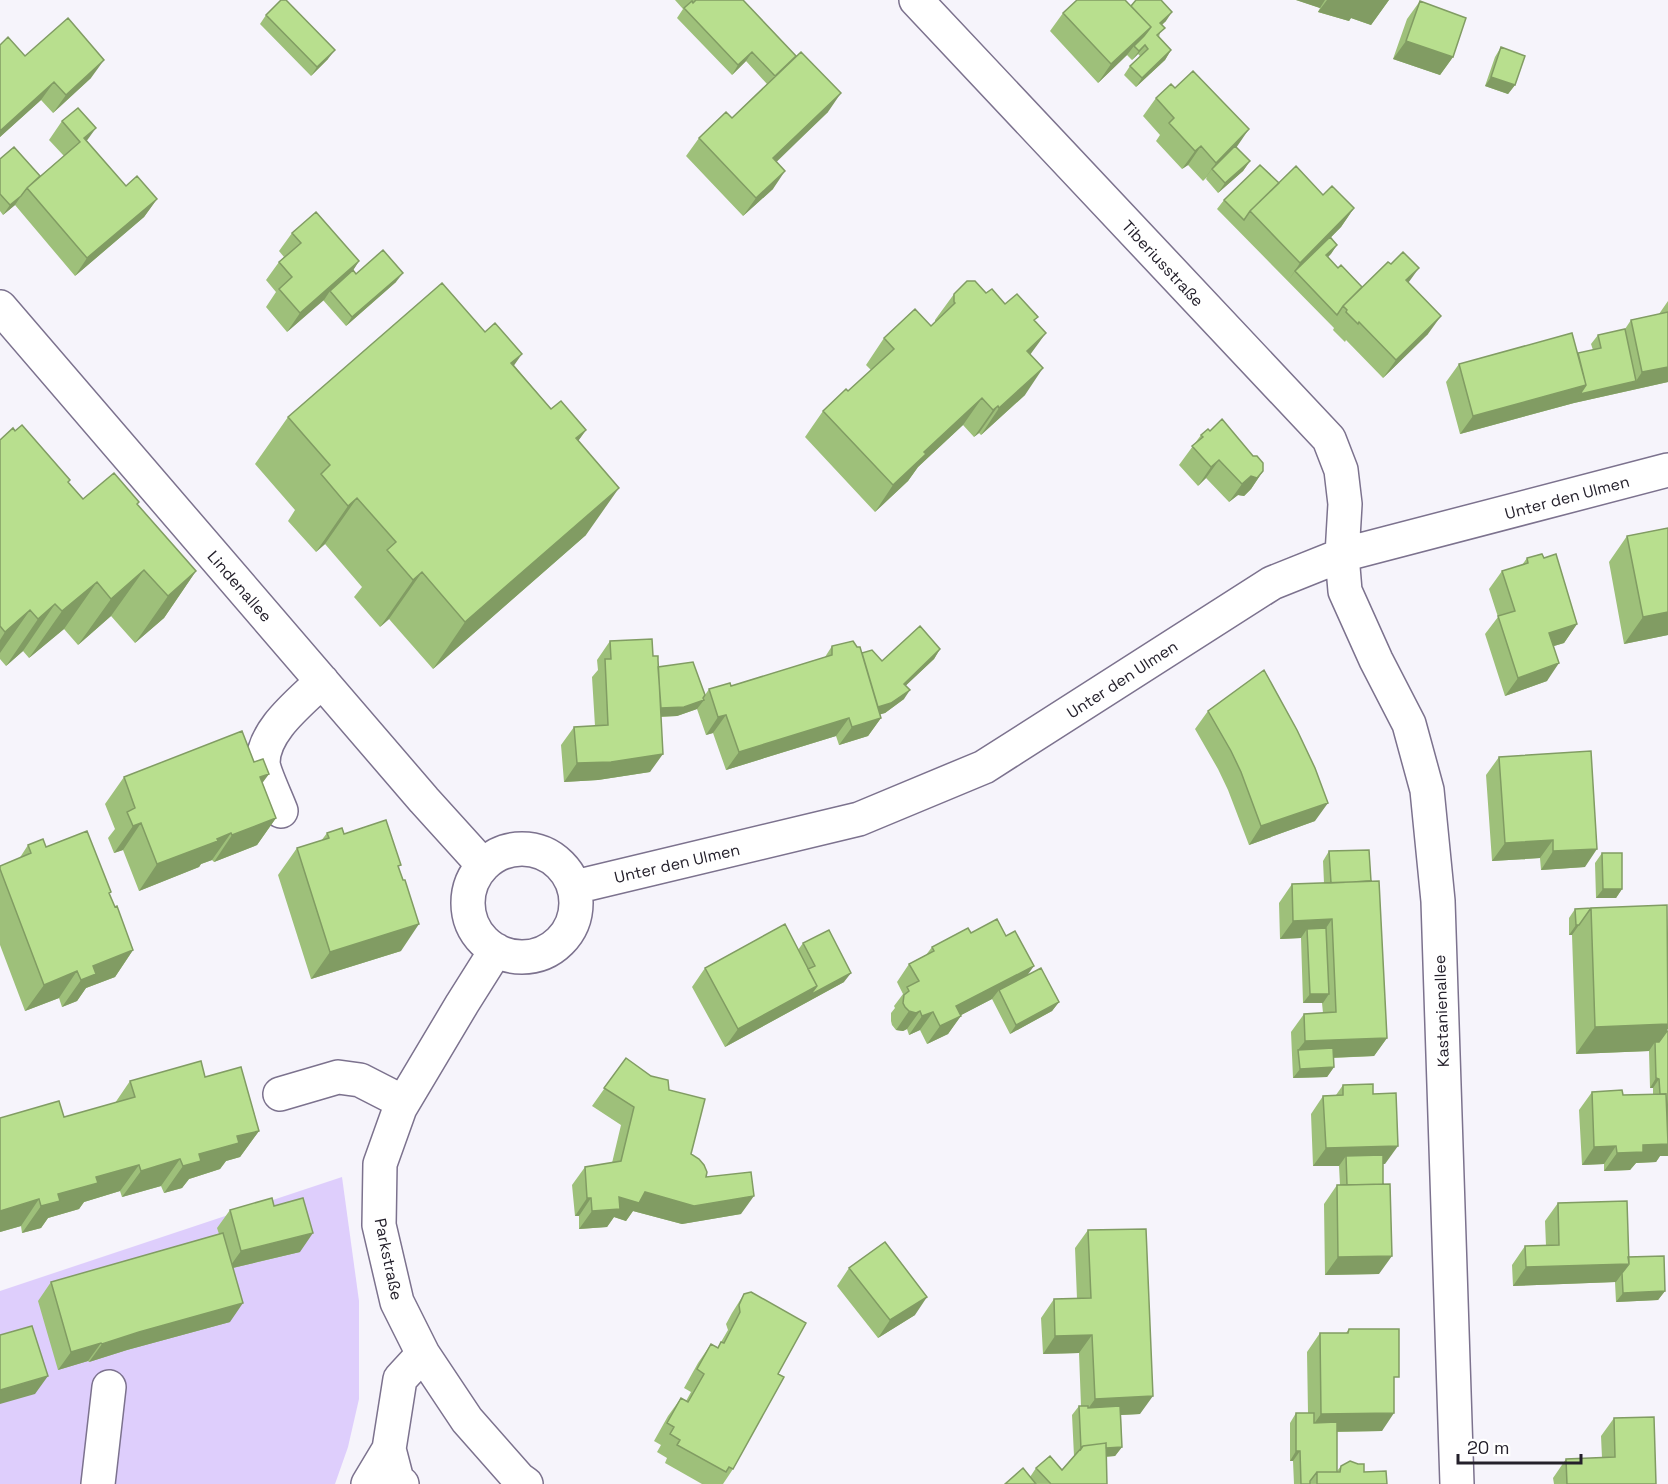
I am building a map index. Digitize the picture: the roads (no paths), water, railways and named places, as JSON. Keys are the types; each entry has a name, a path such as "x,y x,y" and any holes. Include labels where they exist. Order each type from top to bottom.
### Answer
{"street":[{"name":"Tiberiusstraße","path":"916,0 1329,439 1341,470 1345,504 1342,555"},
{"name":"Lindenallee","path":"0,307 482,864"},
{"name":"Unter den Ulmen","path":"575,887 859,819 984,767 1272,583 1342,555 1668,470"},
{"name":"Kastanienallee","path":"1342,555 1345,591 1376,660 1409,724 1427,790 1437,901 1457,1484"},
{"path":"281,811 263,764 266,746 276,726 322,681"},
{"path":"536,849 561,863 575,887 576,916 562,941 538,957 509,957 484,944 468,919 468,890 482,864 507,850 536,849"},
{"name":"Parkstraße","path":"496,950 403,1102 380,1164 379,1225 398,1302 423,1354 467,1420 526,1484"},
{"path":"280,1094 338,1077 360,1080 403,1102"},
{"path":"368,1484 389,1449 400,1379 423,1354"},
{"path":"98,1484 109,1387"},
{"path":"389,1449 397,1480 402,1484"}]}
